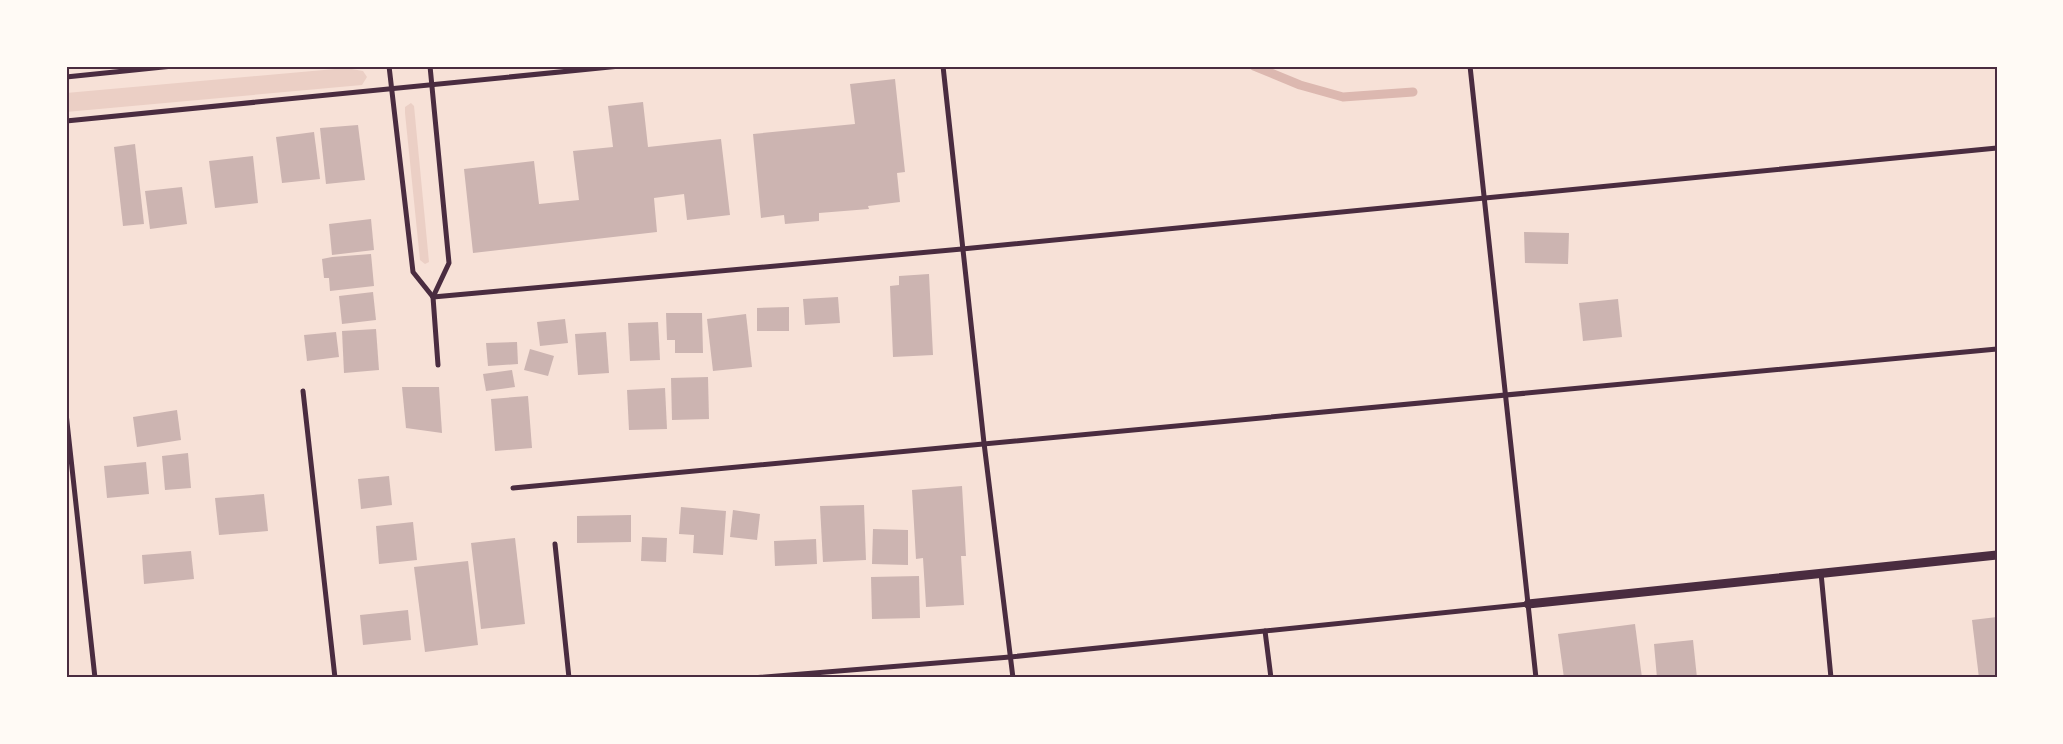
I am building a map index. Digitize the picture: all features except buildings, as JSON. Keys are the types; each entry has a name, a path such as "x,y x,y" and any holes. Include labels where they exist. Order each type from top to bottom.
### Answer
{"street":[{"path":"66,77 173,66"},
{"path":"389,66 413,272 433,297"},
{"path":"430,66 449,263 433,297 438,365"},
{"path":"66,121 620,66"},
{"path":"943,66 984,443 1013,678"},
{"path":"1470,66 1536,678"},
{"path":"433,297 962,249 1997,148"},
{"path":"513,488 1997,349"},
{"path":"302,391 335,678"},
{"path":"66,413 95,678"},
{"path":"555,544 569,678"},
{"path":"752,678 802,676 1010,658 1997,555"},
{"path":"1821,572 1831,678"},
{"path":"1265,631 1271,678"}],"shaded area":[{"path":"346,68 363,71 367,77 362,85 66,112 66,93"},
{"path":"411,103 414,106 429,262 425,264 420,260 405,113 405,107"}],"waterway":[{"path":"1254,66 1300,85 1343,97 1413,92"}]}
